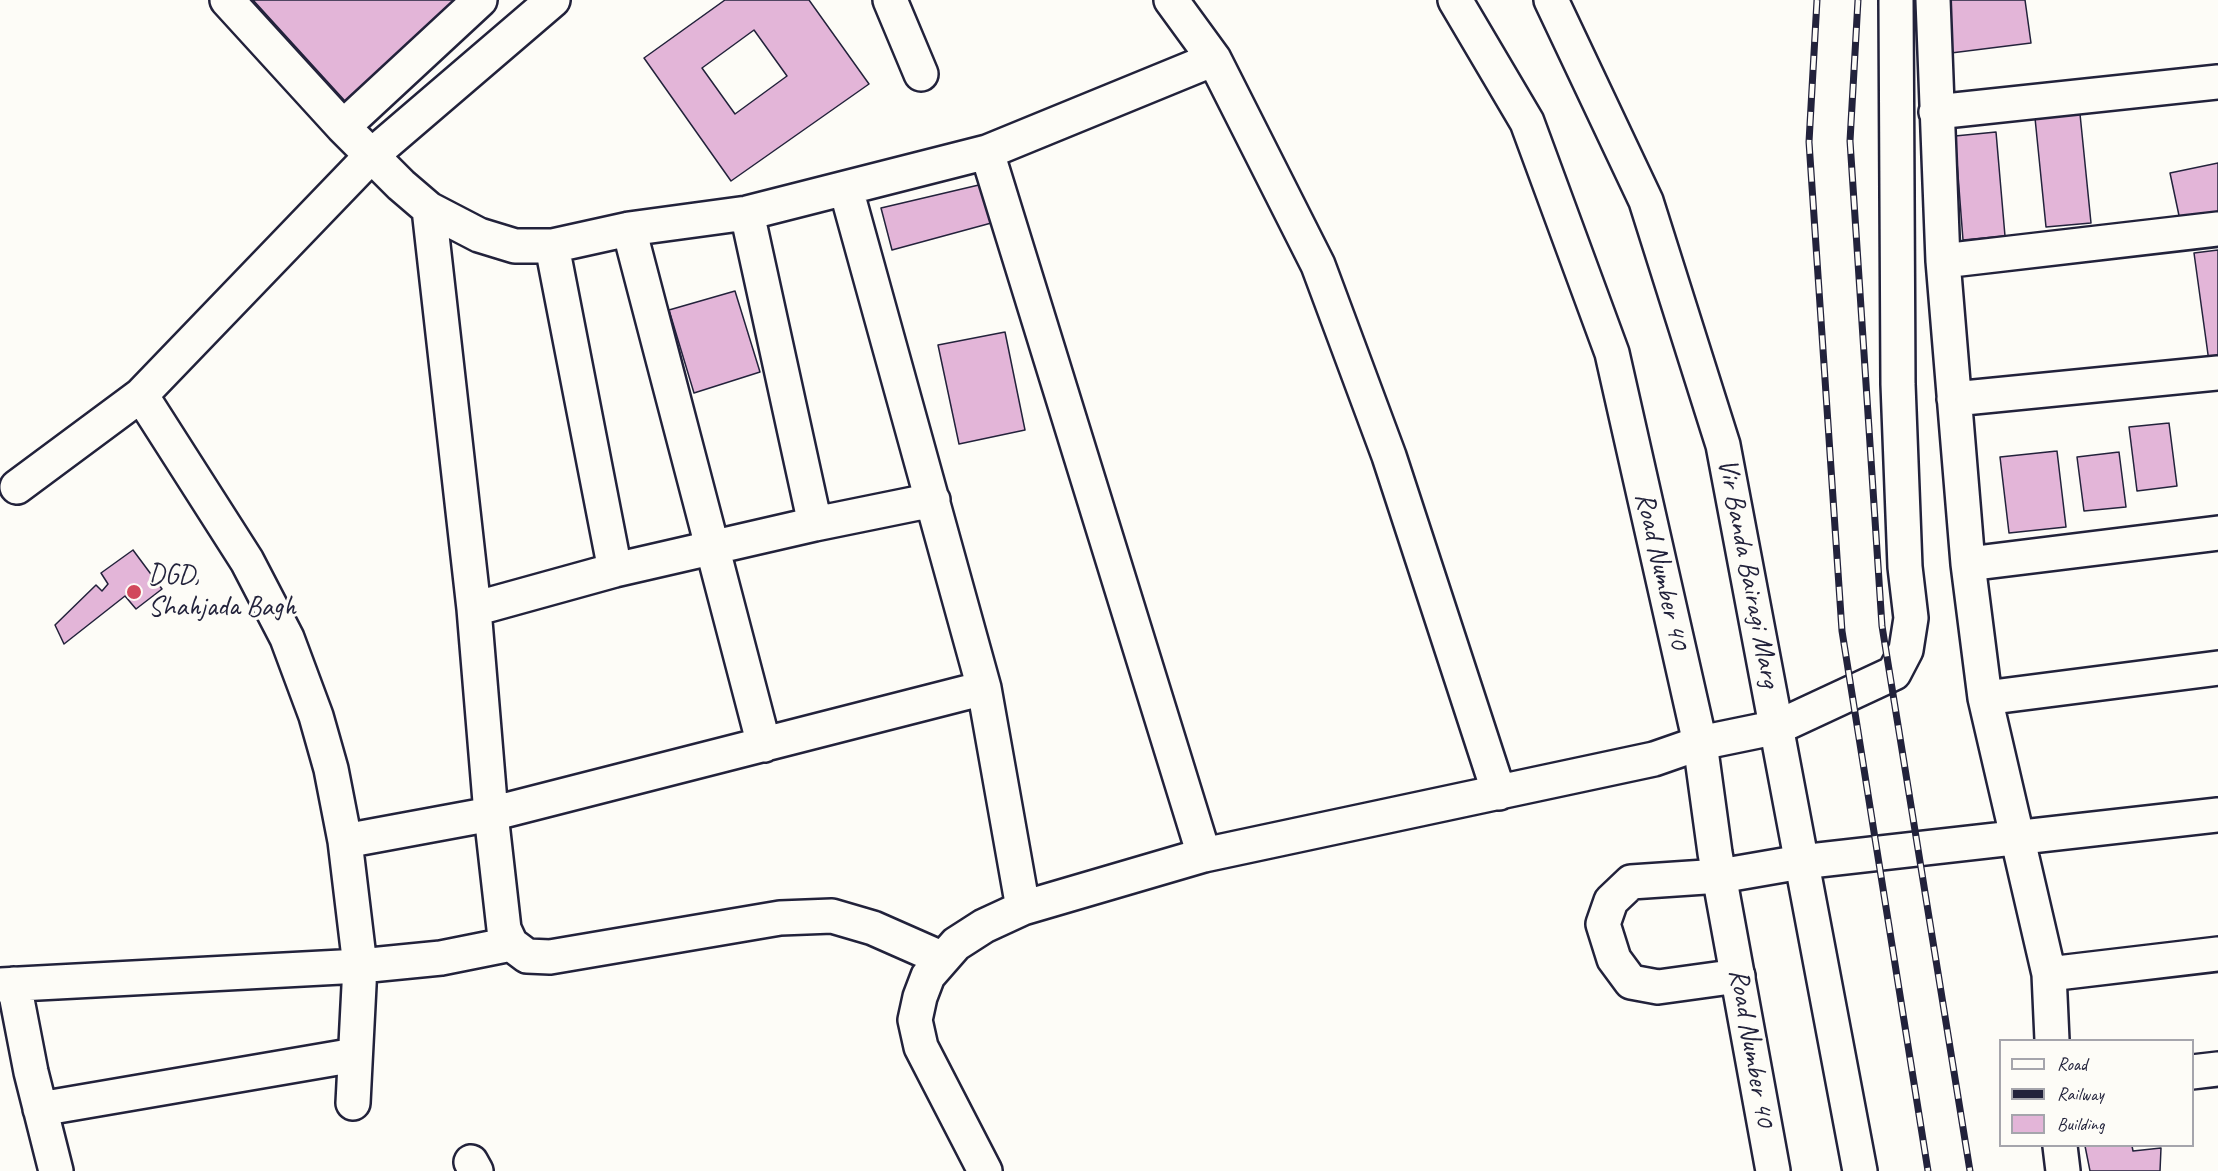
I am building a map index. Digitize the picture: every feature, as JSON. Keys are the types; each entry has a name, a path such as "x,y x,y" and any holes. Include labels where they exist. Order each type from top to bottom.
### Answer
{"street":[{"path":"227,0 371,156 429,209 478,235 514,246 552,246 630,229 747,213 987,152 1214,59"},
{"path":"343,126 480,0"},
{"path":"17,487 141,395 371,156 553,0"},
{"path":"890,0 921,74"},
{"path":"1171,0 1214,59 1318,265 1389,456 1499,793"},
{"name":"Road Number 40","path":"1455,0 1527,122 1612,354 1700,743 1720,876 1773,1171"},
{"name":"Vir Banda Bairagi Marg","path":"1551,0 1646,201 1723,445 1860,1171"},
{"path":"985,1171 921,1047 915,1020 928,976 941,958 956,944 984,926 1023,908 1204,855 1654,759 1700,743 1778,727 1894,673 1906,650 1911,618 1905,567 1898,384 1896,0"},
{"path":"1933,0 1943,261 1968,564 1985,698 2049,974 2052,1039"},
{"path":"1936,112 2218,82"},
{"path":"987,152 1204,855"},
{"path":"846,189 984,687 1023,908"},
{"path":"429,209 474,609 491,814 504,929 511,944 527,956 550,957 780,918 832,916 873,928 941,958"},
{"path":"747,213 815,524"},
{"path":"630,229 764,745"},
{"path":"1943,261 2218,229"},
{"path":"552,246 615,570"},
{"path":"1954,399 2218,373"},
{"path":"141,395 247,561 287,638 316,716 331,769 345,841 360,966 353,1103"},
{"path":"474,609 615,570 815,524 933,500"},
{"path":"1968,564 2218,533"},
{"path":"1985,698 2218,668"},
{"path":"345,841 491,814 984,687"},
{"path":"1738,976 1658,987 1630,982 1614,959 1603,924 1611,901 1631,882 1720,876 1801,862 2218,815"},
{"path":"56,1171 7,985 360,966 441,958 511,944"},
{"path":"2049,974 2218,954"},
{"path":"40,1109 355,1055"},
{"path":"2194,1072 2218,1069"},
{"path":"2060,1147 2063,1171"}],"building":[{"path":"253,0 456,0 345,101"},
{"path":"725,0 809,0 869,84 731,181 644,58","holes":["754,30 787,76 735,114 702,68"]},
{"path":"1948,0 2025,0 2031,43 1951,53"},
{"path":"2080,114 2091,223 2046,227 2035,118"},
{"path":"1996,132 2005,236 1963,240 1955,136"},
{"path":"2218,163 2218,217 2181,225 2170,173"},
{"path":"983,184 995,222 892,250 881,208"},
{"path":"2218,250 2218,368 2210,369 2194,253"},
{"path":"735,291 760,372 694,393 669,310"},
{"path":"1005,332 1025,430 959,444 938,345"},
{"path":"2169,423 2177,486 2137,491 2129,427"},
{"path":"2057,451 2066,527 2009,533 2000,457"},
{"path":"2119,452 2126,507 2084,511 2077,457"},
{"path":"133,550 162,589 136,609 125,596 64,644 55,625 96,585 102,591 108,584 101,573"},
{"path":"2085,1147 2132,1147 2133,1151 2161,1148 2160,1171 2090,1171"}],"railway":[{"path":"1817,0 1809,142 1842,631 1928,1171"},
{"path":"1858,0 1850,141 1882,626 1970,1171"}],"place":[{"name":"DGD, Shahjada Bagh","path":"134,592"}]}
